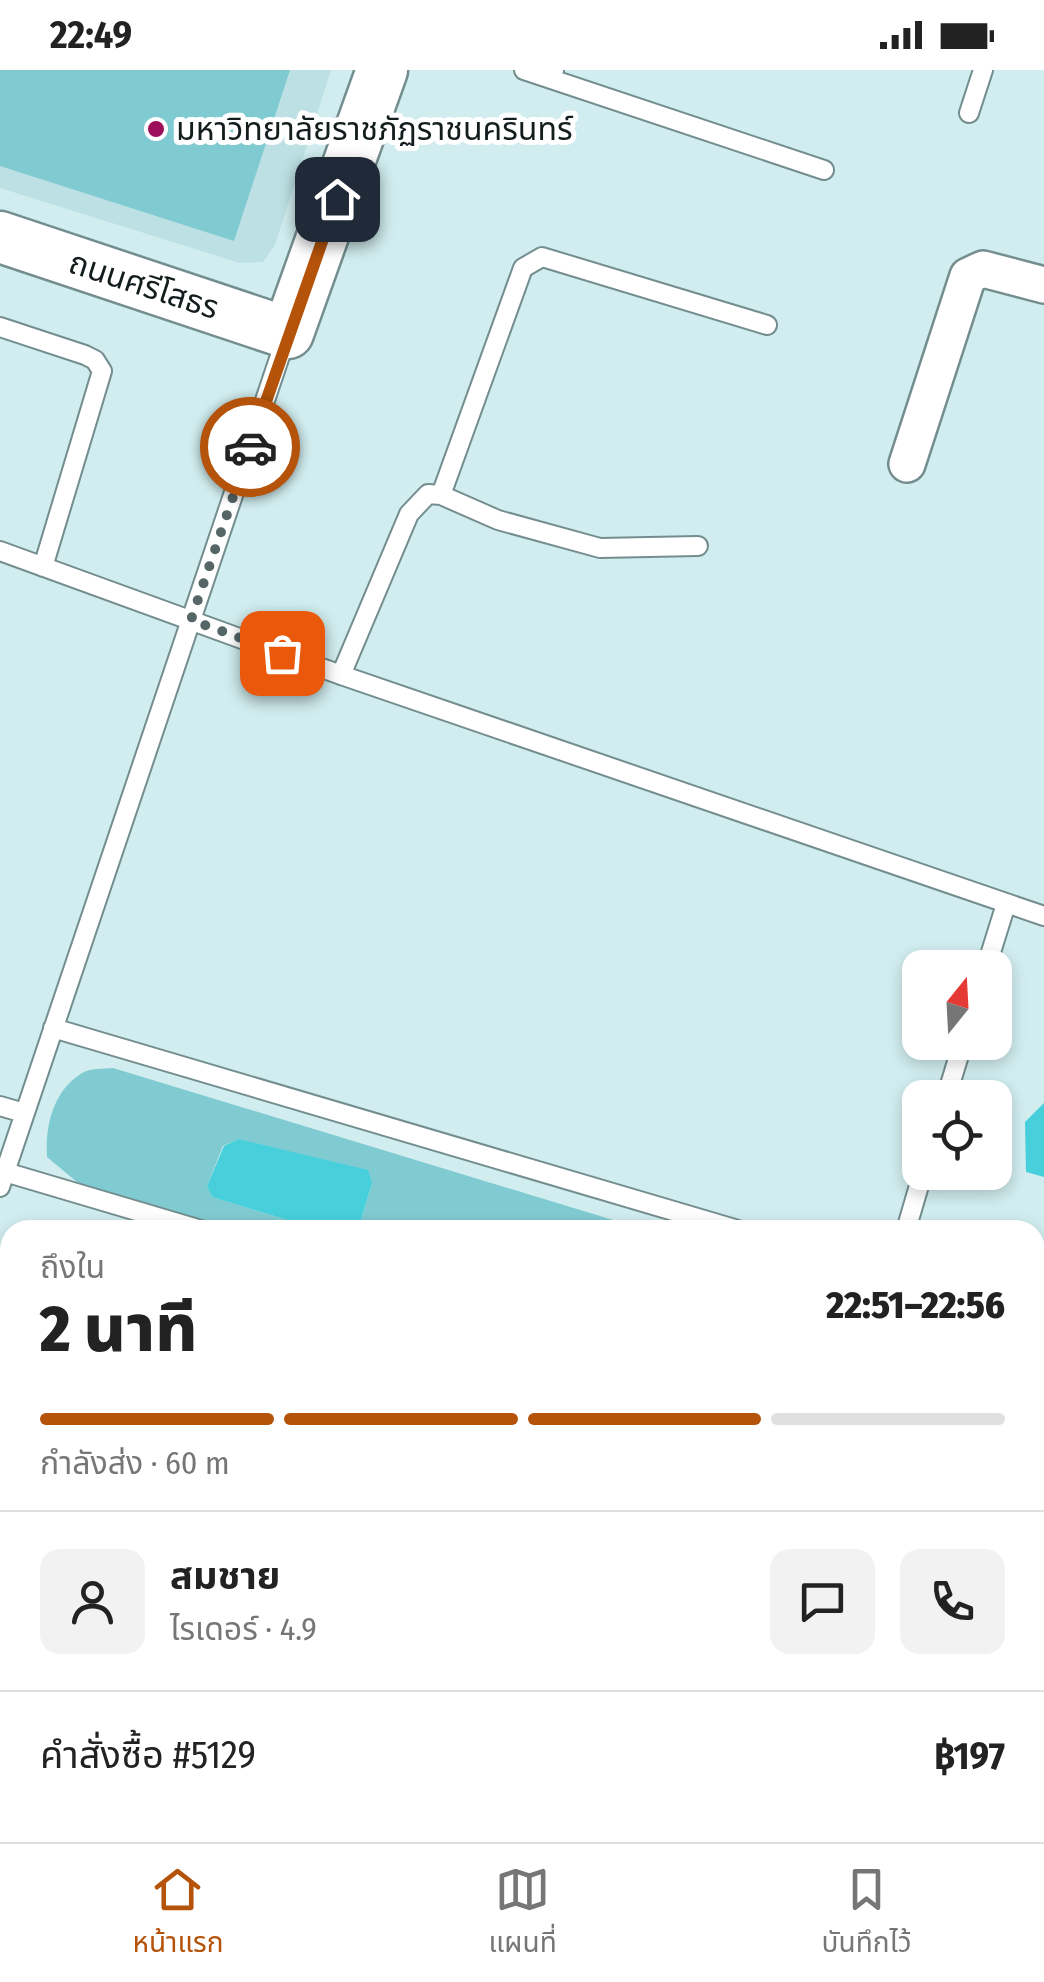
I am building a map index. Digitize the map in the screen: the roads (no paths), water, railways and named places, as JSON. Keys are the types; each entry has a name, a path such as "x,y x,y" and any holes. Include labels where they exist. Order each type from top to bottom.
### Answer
{"main road":[{"path":"288,333 382,70"},
{"name":"ถนนศรีโสธร","path":"0,237 288,333"}],"street":[{"path":"907,464 968,276 983,269 1044,284"}],"lane":[{"path":"524,70 552,75 824,170"},
{"path":"968,113 982,70"},
{"path":"441,494 522,268 532,260 542,257 767,325"},
{"path":"0,328 85,354 102,371 44,567"},
{"path":"167,1220 2,1179 288,333"},
{"path":"342,675 409,514 428,494 441,494 498,520 600,548 698,546"},
{"path":"0,551 342,675 1044,916"},
{"path":"992,950 1006,904"},
{"path":"53,1028 684,1220"},
{"path":"0,1106 24,1113"},
{"path":"909,1220 918,1190"},
{"path":"134,1220 137,1211"}],"place":[{"name":"มหาวิทยาลัยราชภัฏราชนครินทร์","path":"156,129"}]}
